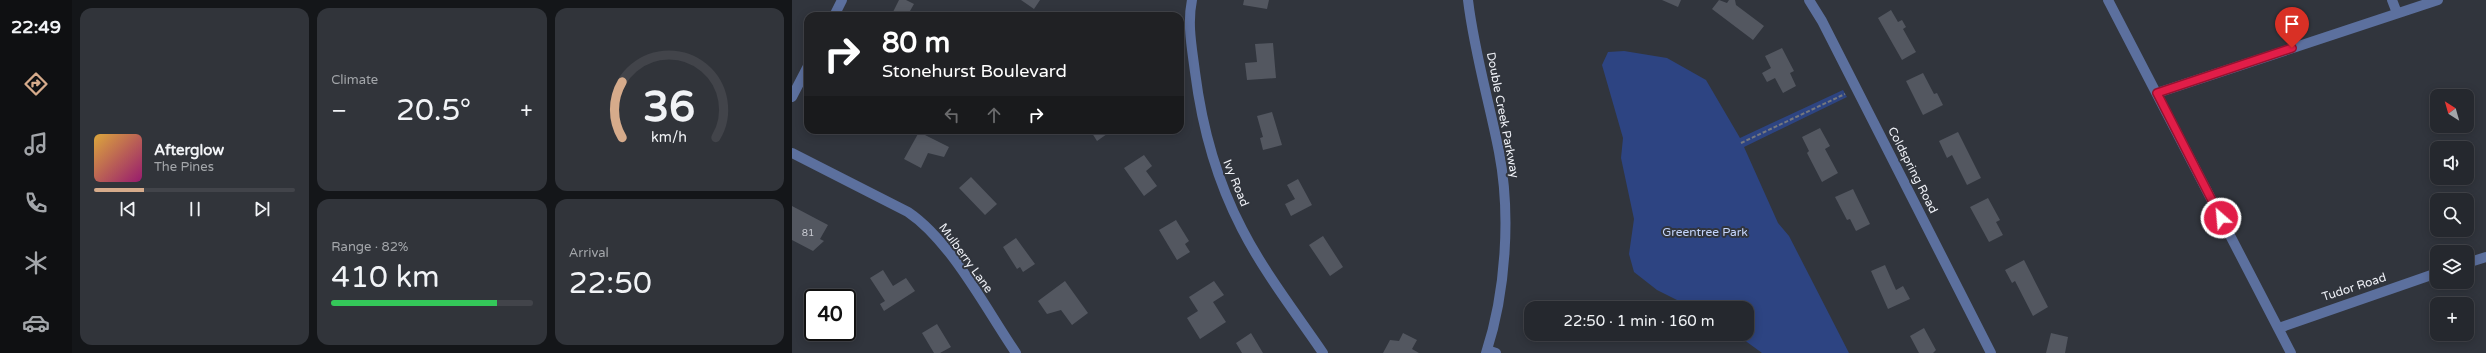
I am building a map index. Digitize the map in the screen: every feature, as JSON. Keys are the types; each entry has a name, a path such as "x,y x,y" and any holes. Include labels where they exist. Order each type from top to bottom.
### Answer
{"street":[{"path":"836,12 842,0"},
{"name":"Ivy Road","path":"1192,0 1185,28 1200,112 1212,157 1224,190 1242,229 1261,262 1323,353"},
{"name":"Double Creek Parkway","path":"1468,0 1504,186 1505,218 1501,282 1490,352"},
{"name":"Coldspring Road","path":"1809,0 1822,21 1991,353"},
{"path":"2108,0 2291,353"},
{"path":"2392,0 2397,13"},
{"path":"2157,93 2438,0"},
{"path":"792,97 804,74"},
{"name":"Mulberry Lane","path":"792,153 908,212 924,223 943,244 1016,353"},
{"path":"2474,261 2486,257"},
{"name":"Tudor Road","path":"2279,328 2430,275"}],"path":[{"path":"1741,143 1845,94"}],"green space":[{"name":"Greentree Park","path":"1624,51 1667,58 1706,80 1740,138 1843,90 1847,97 1744,147 1778,223 1789,236 1849,353 1762,353 1746,341 1754,341 1754,301 1679,301 1657,290 1634,272 1629,254 1634,219 1621,158 1623,138 1602,65 1608,52"}],"building":[{"path":"899,0 906,0 914,4 910,11 912,12 893,12"},
{"path":"1021,0 1040,0 1034,9"},
{"path":"1244,0 1269,0 1267,9 1243,5"},
{"path":"1662,0 1681,0 1678,7"},
{"path":"1719,0 1727,3 1729,0 1735,0 1736,5 1764,26 1753,40 1712,9"},
{"path":"1891,10 1898,22 1902,20 1906,27 1903,29 1916,52 1902,60 1878,18"},
{"path":"1273,43 1276,78 1247,80 1245,63 1257,62 1255,44"},
{"path":"1782,48 1794,71 1790,73 1796,86 1783,93 1775,78 1767,82 1762,73 1771,68 1765,56"},
{"path":"1923,73 1934,94 1937,93 1943,105 1923,115 1906,81"},
{"path":"1272,112 1282,145 1263,150 1260,138 1263,137 1257,116"},
{"path":"1820,128 1830,146 1825,149 1838,173 1822,182 1807,153 1809,151 1802,137"},
{"path":"1958,132 1981,178 1967,185 1952,155 1947,158 1939,141"},
{"path":"918,134 923,134 949,147 944,157 928,153 921,168 904,159"},
{"path":"1093,134 1107,134 1097,141"},
{"path":"1144,155 1152,166 1146,171 1157,186 1144,196 1124,168"},
{"path":"971,177 997,204 985,215 959,188"},
{"path":"1298,179 1312,205 1291,216 1285,204 1295,199 1287,185"},
{"path":"1853,189 1870,224 1856,231 1850,219 1847,220 1835,197"},
{"path":"1988,198 2000,220 1996,222 2003,235 1989,242 1970,207"},
{"path":"792,206 828,225 820,239 824,241 813,251 792,240"},
{"path":"1176,220 1189,241 1185,244 1190,252 1177,260 1159,230"},
{"path":"1323,236 1343,267 1330,276 1309,245"},
{"path":"1016,238 1035,264 1023,272 1020,267 1017,269 1003,247"},
{"path":"2024,260 2048,307 2033,316 2015,281 2012,283 2005,270"},
{"path":"1885,265 1896,290 1903,286 1910,299 1888,309 1871,271"},
{"path":"883,270 893,286 906,278 915,291 884,311 880,304 885,301 870,278"},
{"path":"1065,281 1088,313 1072,325 1061,310 1047,314 1038,301"},
{"path":"1214,281 1224,295 1213,302 1226,322 1200,339 1187,318 1198,311 1189,297"},
{"path":"937,324 951,347 940,353 934,353 922,333"},
{"path":"1924,328 1936,350 1933,353 1919,353 1910,336"},
{"path":"1251,333 1263,353 1242,353 1236,343"},
{"path":"1403,333 1417,340 1412,349 1419,353 1383,353 1390,340 1399,341"},
{"path":"2051,333 2068,337 2065,353 2046,353"}],"route":[{"path":"2221,218 2157,93 2292,48"}]}
